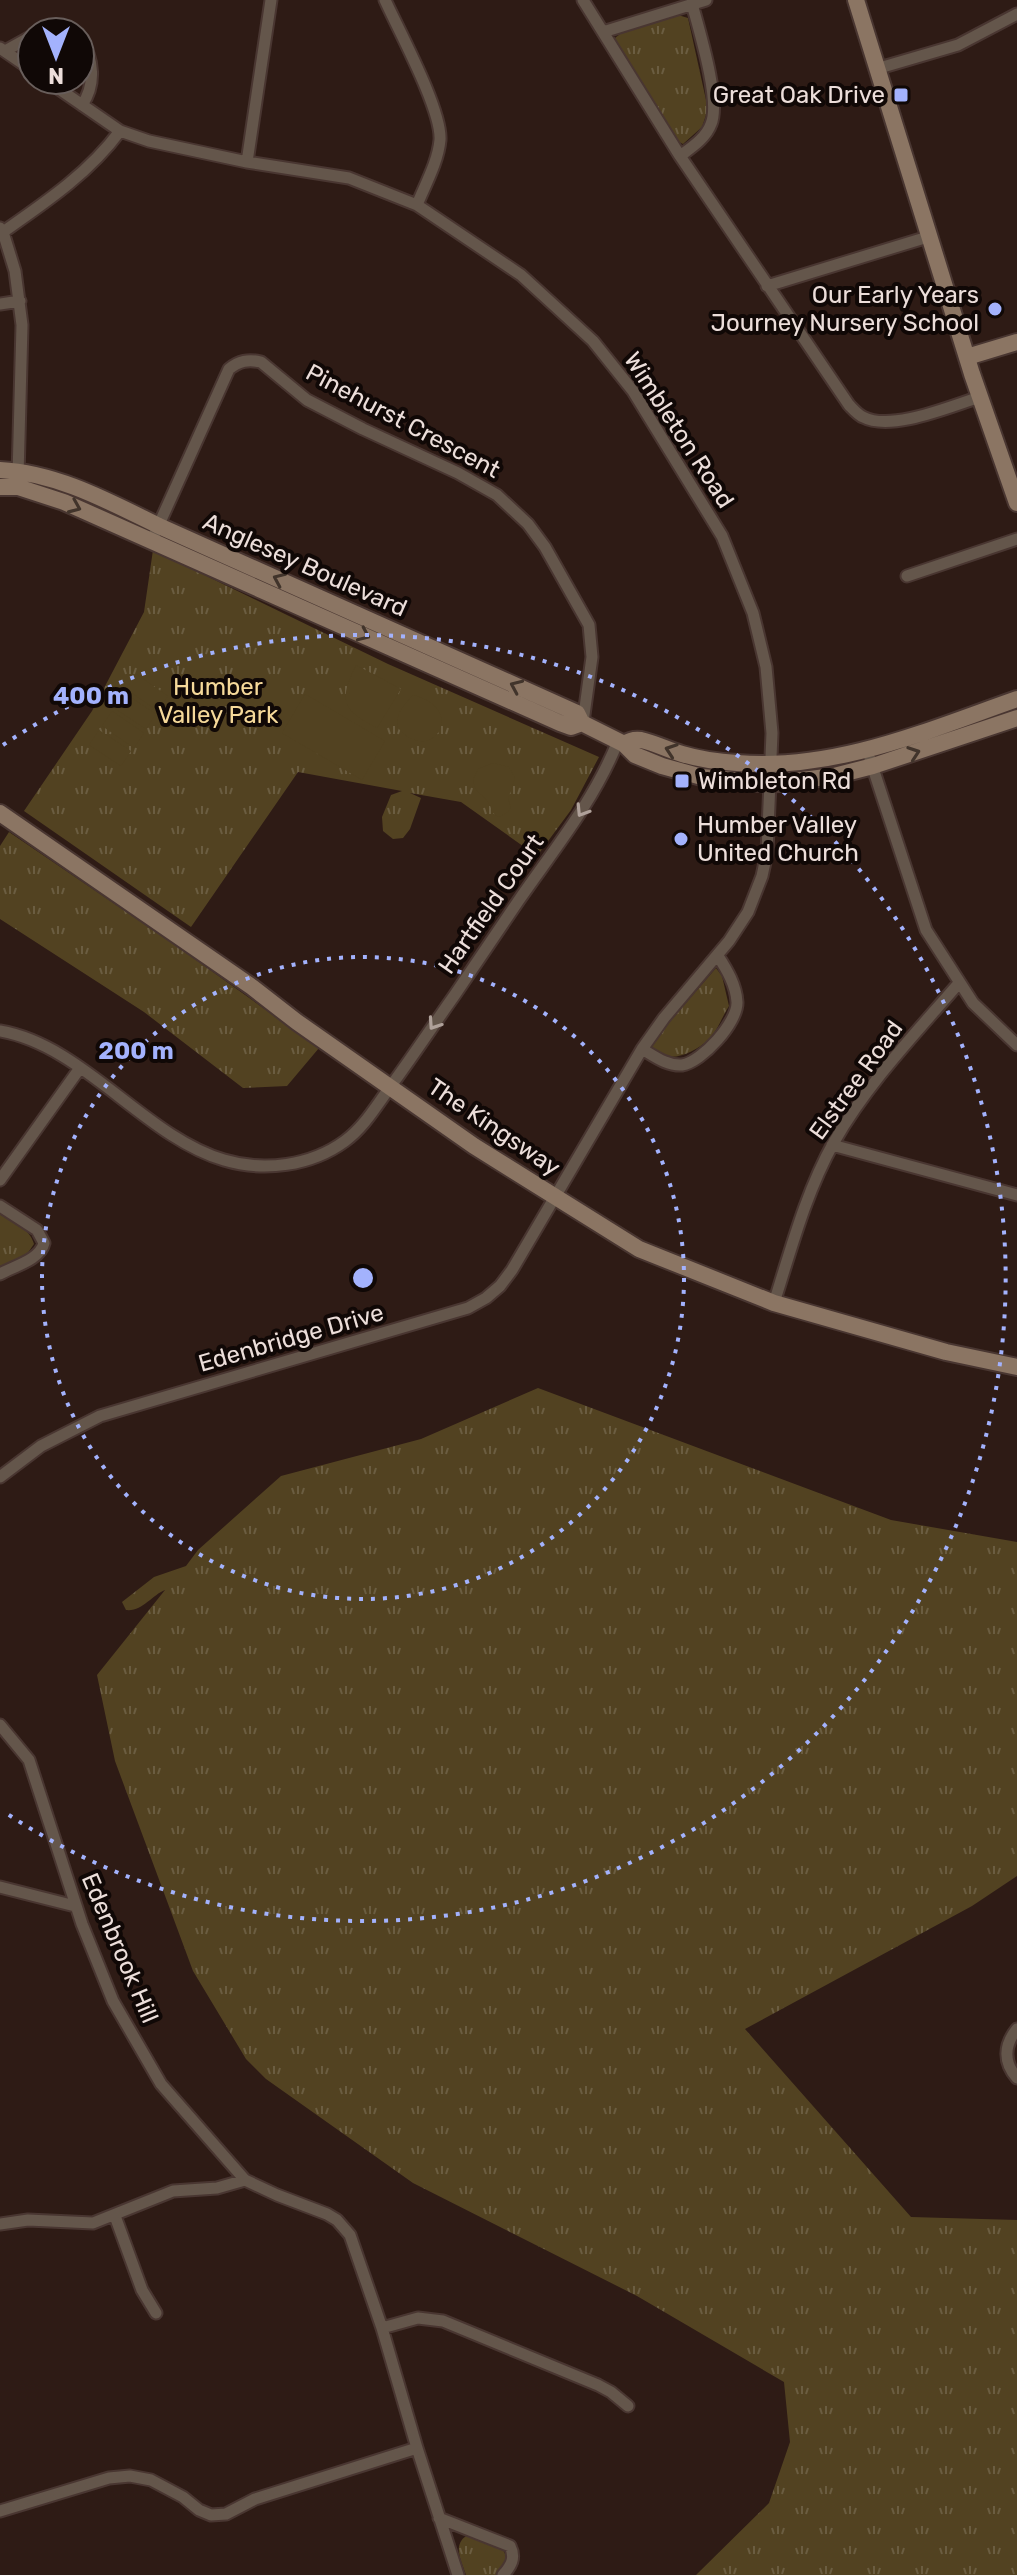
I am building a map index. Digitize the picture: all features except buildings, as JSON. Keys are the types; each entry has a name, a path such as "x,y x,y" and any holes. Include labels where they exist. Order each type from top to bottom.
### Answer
{"street":[{"path":"247,162 271,0"},
{"path":"385,0 438,116 440,140 417,205"},
{"path":"583,0 680,156 849,405 863,417 878,422 894,422 980,397"},
{"path":"603,32 706,0"},
{"path":"856,0 967,357 1017,503"},
{"path":"680,156 701,139 714,114 708,69 692,4"},
{"path":"876,69 958,45 1017,14"},
{"name":"Wimbleton Road","path":"69,96 120,131 149,141 247,162 349,178 417,205 496,257 548,296 593,341 633,391 722,536 753,613 766,667 771,766 767,853 762,876 748,912 718,956 664,1018 642,1049 556,1197"},
{"path":"82,105 87,96"},
{"path":"18,479 22,325 20,301 2,230 62,191 107,148 120,131"},
{"path":"767,286 931,236"},
{"path":"0,304 20,301"},
{"path":"967,357 1017,342"},
{"name":"Pinehurst Crescent","path":"156,533 229,369 237,363 251,360 261,362 293,390 317,405 497,495 528,524 545,547 589,625 592,657 582,723"},
{"name":"Anglesey Boulevard","path":"0,470 18,479 68,484 156,533 569,709 577,713 582,723 621,743 635,755 688,773 770,784 834,776 1017,718"},
{"name":"Anglesey Boulevard","path":"0,487 18,479"},
{"path":"907,576 1017,539"},
{"name":"Anglesey Boulevard","path":"621,743 641,740 706,760 771,766 816,761 867,750 1017,699"},
{"name":"Hartfield Court","path":"0,1031 26,1037 80,1068 185,1142 222,1160 258,1166 284,1165 309,1160 329,1151 361,1127 391,1086 580,816 621,743"},
{"path":"867,750 926,930 973,1003 1017,1045"},
{"name":"The Kingsway","path":"0,813 252,987 474,1146 639,1249 774,1303 946,1352 1017,1367"},
{"path":"642,1049 671,1064 683,1065 695,1060 728,1027 736,1012 737,1001 718,956"},
{"name":"Elstree Road","path":"774,1303 811,1190 832,1145 900,1051 959,983"},
{"path":"0,1180 80,1068"},
{"path":"832,1145 1017,1195"},
{"name":"Edenbridge Drive","path":"0,1477 41,1446 100,1416 468,1308 500,1286 556,1197"},
{"path":"0,1206 37,1230 44,1243 43,1250 37,1255 0,1274"},
{"name":"Edenbrook Hill","path":"0,1725 29,1760 75,1906 113,2001 149,2067 245,2180 327,2214 345,2229 355,2245 458,2575"},
{"path":"0,1887 75,1906"},
{"path":"1017,2029 1008,2042 1006,2053 1009,2068 1017,2078"},
{"path":"0,2224 28,2220 93,2223 173,2191 217,2188 245,2180"},
{"path":"115,2216 142,2290 156,2313"},
{"path":"382,2328 418,2318 443,2321 598,2385 628,2406"},
{"path":"0,2511 109,2478 130,2476 151,2480 168,2488 211,2515 226,2514 255,2499 417,2448"},
{"path":"439,2518 510,2546 513,2559 503,2575"}],"green space":[{"path":"678,15 688,18 708,109 702,127 683,144 615,38"},
{"name":"Humber Valley Park","path":"153,550 388,664 599,757 571,810 537,856 461,802 410,793 421,798 410,829 403,838 393,839 383,831 382,817 391,795 402,791 298,772 191,927 24,811 92,711 144,612"},
{"path":"356,665 401,689 377,728 356,715 347,703 347,687"},
{"path":"136,674 168,696 158,711 126,689"},
{"path":"124,693 156,714 146,729 114,708"},
{"path":"305,694 385,741 362,780 282,733"},
{"path":"413,695 430,702 439,712 442,722 432,738 422,741 410,738 398,728 399,714"},
{"path":"112,711 144,733 134,748 102,726"},
{"path":"99,730 131,751 121,766 89,745"},
{"path":"493,763 509,767 515,778 508,799 511,807 499,817 477,791 473,780 478,769"},
{"path":"9,832 319,1048 287,1086 243,1088 144,1012 0,919 0,846"},
{"path":"716,968 722,976 729,1006 714,1033 687,1054 671,1057 657,1052 651,1045 654,1040"},
{"path":"0,1214 25,1230 34,1244 27,1254 0,1269"},
{"path":"538,1388 891,1520 1017,1542 1017,1876 972,1906 745,2029 911,2217 1017,2220 1017,2575 696,2575 769,2503 790,2442 784,2382 637,2296 413,2183 266,2079 246,2059 193,1971 115,1761 97,1675 165,1590 132,1610 126,1610 122,1602 154,1577 186,1566 198,1550 281,1476 421,1439"},
{"path":"466,2536 503,2550 506,2561 496,2575 466,2575 459,2549"}],"place":[{"name":"Great Oak Drive","path":"901,95"},
{"name":"Our Early Years Journey Nursery School","path":"995,309"},
{"name":"Wimbleton Rd","path":"682,781"},
{"name":"Humber Valley United Church","path":"681,839"}]}
